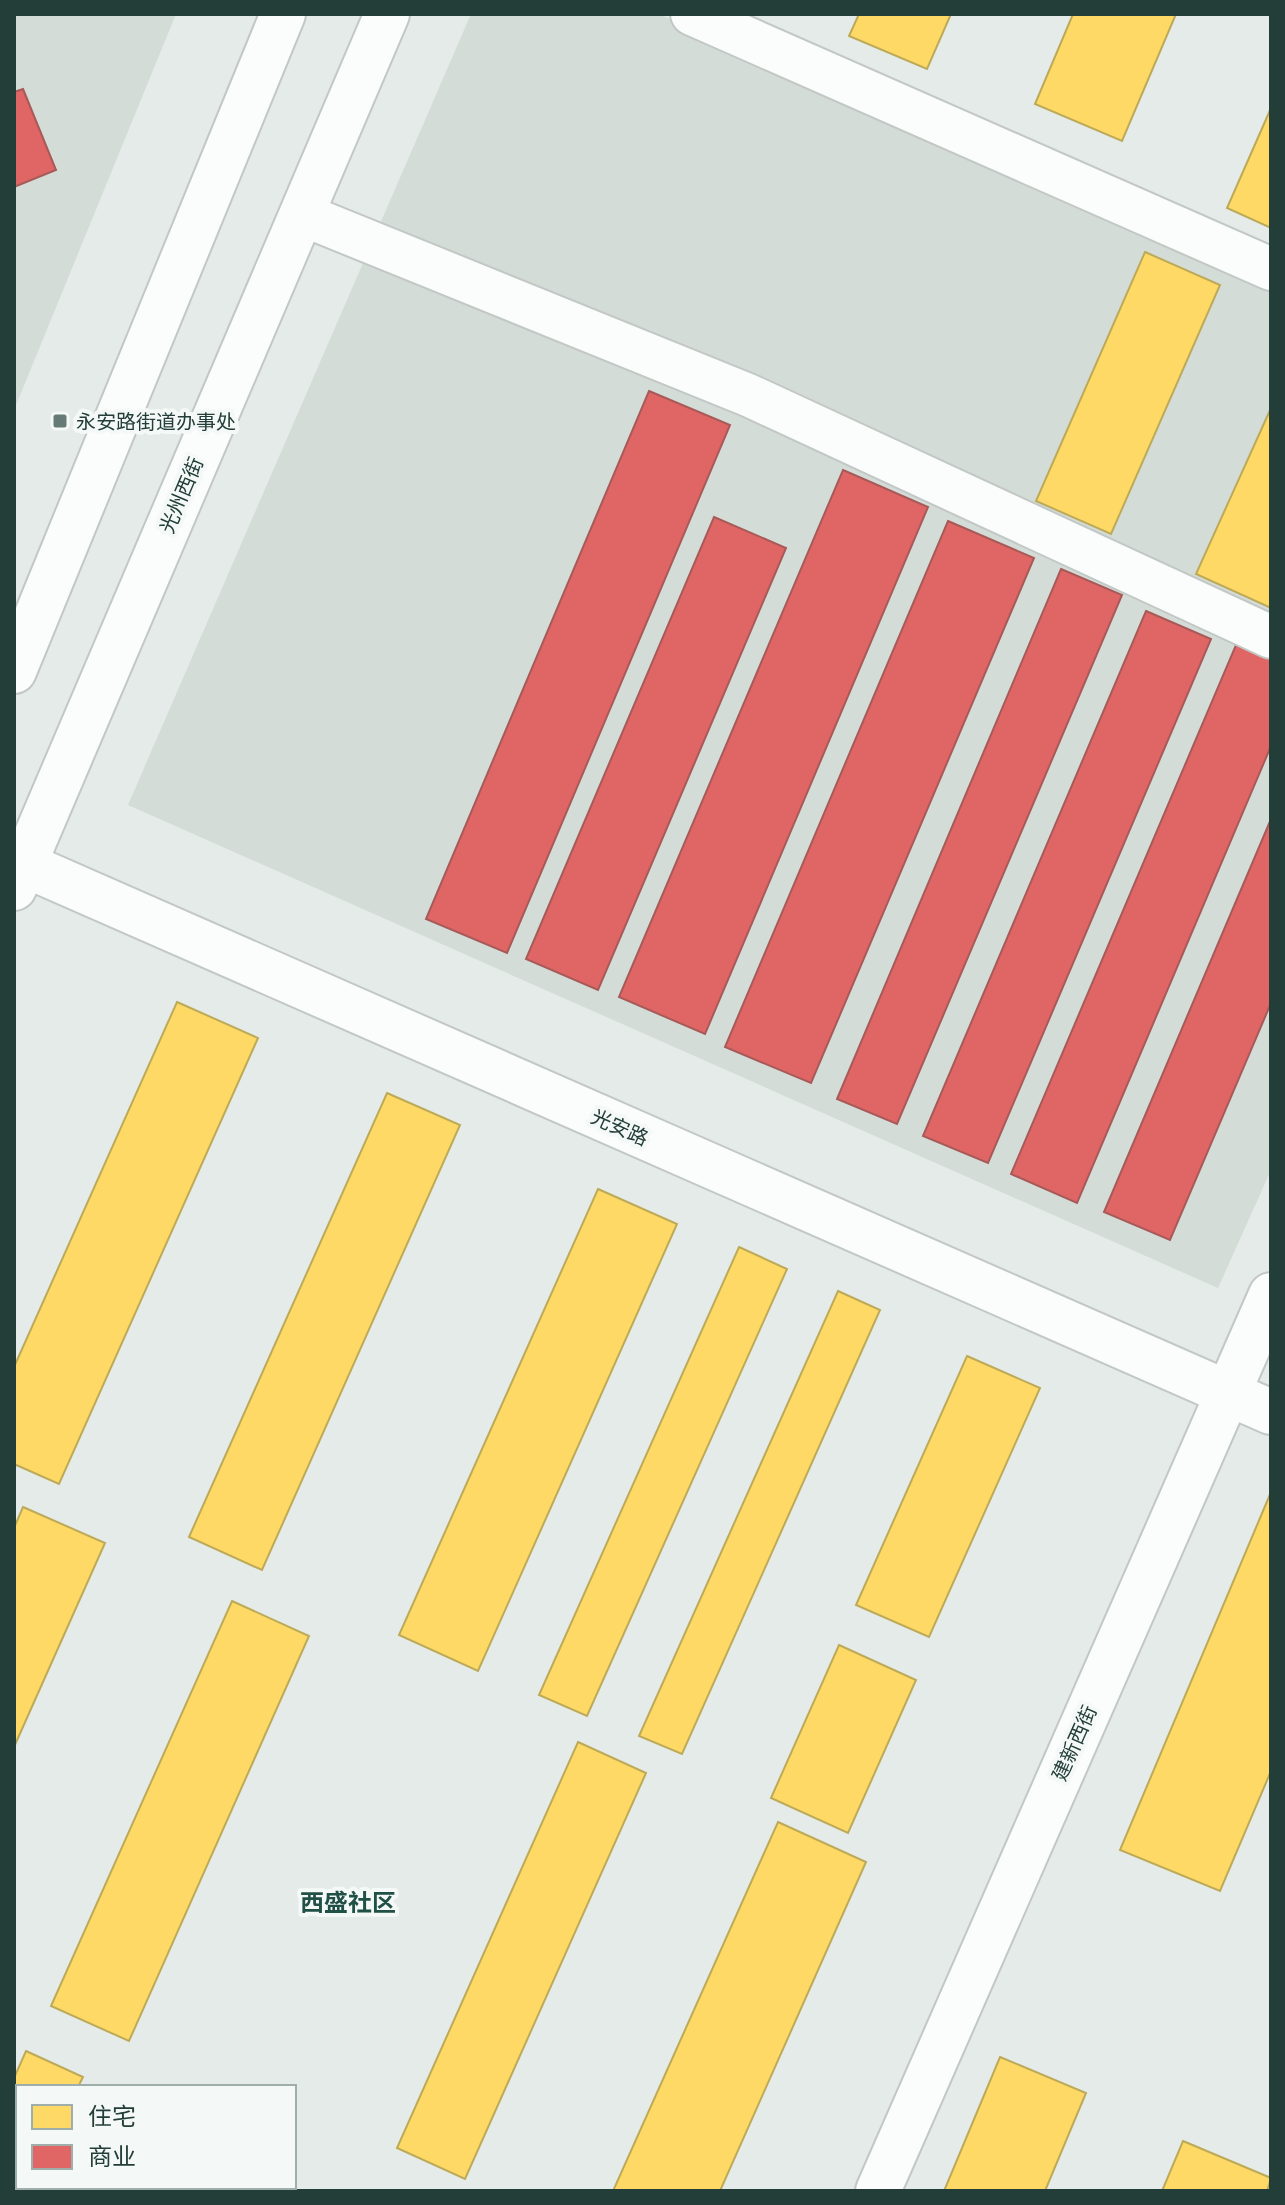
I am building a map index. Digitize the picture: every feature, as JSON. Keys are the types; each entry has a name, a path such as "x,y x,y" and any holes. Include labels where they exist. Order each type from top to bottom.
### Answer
{"street":[{"path":"14,671 283,14"},
{"name":"光州西街","path":"17,871 387,14"},
{"path":"692,14 1271,269"},
{"path":"301,214 748,395 1271,637"},
{"name":"光安路","path":"17,871 1271,1412"},
{"name":"建新西街","path":"878,2191 1271,1295"}],"shaded area":[{"path":"14,14 176,14 14,410"},
{"path":"471,14 659,14 1271,291 1271,1170 1218,1288 128,805"}],"building: 住宅":[{"path":"859,14 951,14 927,69 849,36"},
{"path":"1073,14 1176,14 1122,141 1035,104"},
{"path":"1271,108 1271,228 1227,208"},
{"path":"1145,252 1220,285 1111,534 1036,501"},
{"path":"1271,408 1271,608 1196,574"},
{"path":"177,1002 258,1038 59,1484 14,1464 14,1367"},
{"path":"387,1093 460,1125 262,1570 189,1537"},
{"path":"598,1189 677,1224 478,1671 399,1635"},
{"path":"739,1247 787,1269 587,1716 539,1695"},
{"path":"838,1291 880,1310 682,1754 639,1736"},
{"path":"967,1356 1040,1388 929,1637 856,1605"},
{"path":"1271,1492 1271,1771 1220,1891 1120,1850"},
{"path":"23,1507 105,1543 14,1747 14,1528"},
{"path":"232,1601 309,1636 129,2041 51,2006"},
{"path":"839,1645 916,1680 848,1833 771,1798"},
{"path":"578,1742 646,1773 465,2179 397,2148"},
{"path":"778,1822 866,1862 720,2191 613,2191"},
{"path":"26,2051 83,2077 79,2085 16,2085 16,2189 31,2191 14,2191 14,2078"},
{"path":"1000,2057 1086,2093 1045,2191 944,2191"},
{"path":"1183,2141 1271,2178 1267,2191 1162,2191"},
{"path":"185,2189 266,2189 265,2191"}],"building: 商业":[{"path":"23,89 56,170 14,187 14,92"},
{"path":"649,391 730,425 507,953 426,919"},
{"path":"843,470 928,507 705,1034 619,997"},
{"path":"714,517 786,548 598,990 526,959"},
{"path":"948,521 1034,558 811,1083 725,1047"},
{"path":"1061,569 1122,595 897,1124 837,1099"},
{"path":"1146,611 1211,639 988,1163 923,1136"},
{"path":"1236,645 1271,660 1271,746 1077,1203 1011,1174"},
{"path":"1271,819 1271,1003 1170,1240 1104,1212"}],"place":[{"name":"永安路街道办事处","path":"60,421"}],"district":[{"name":"西盛社区","path":"348,1902"}]}
